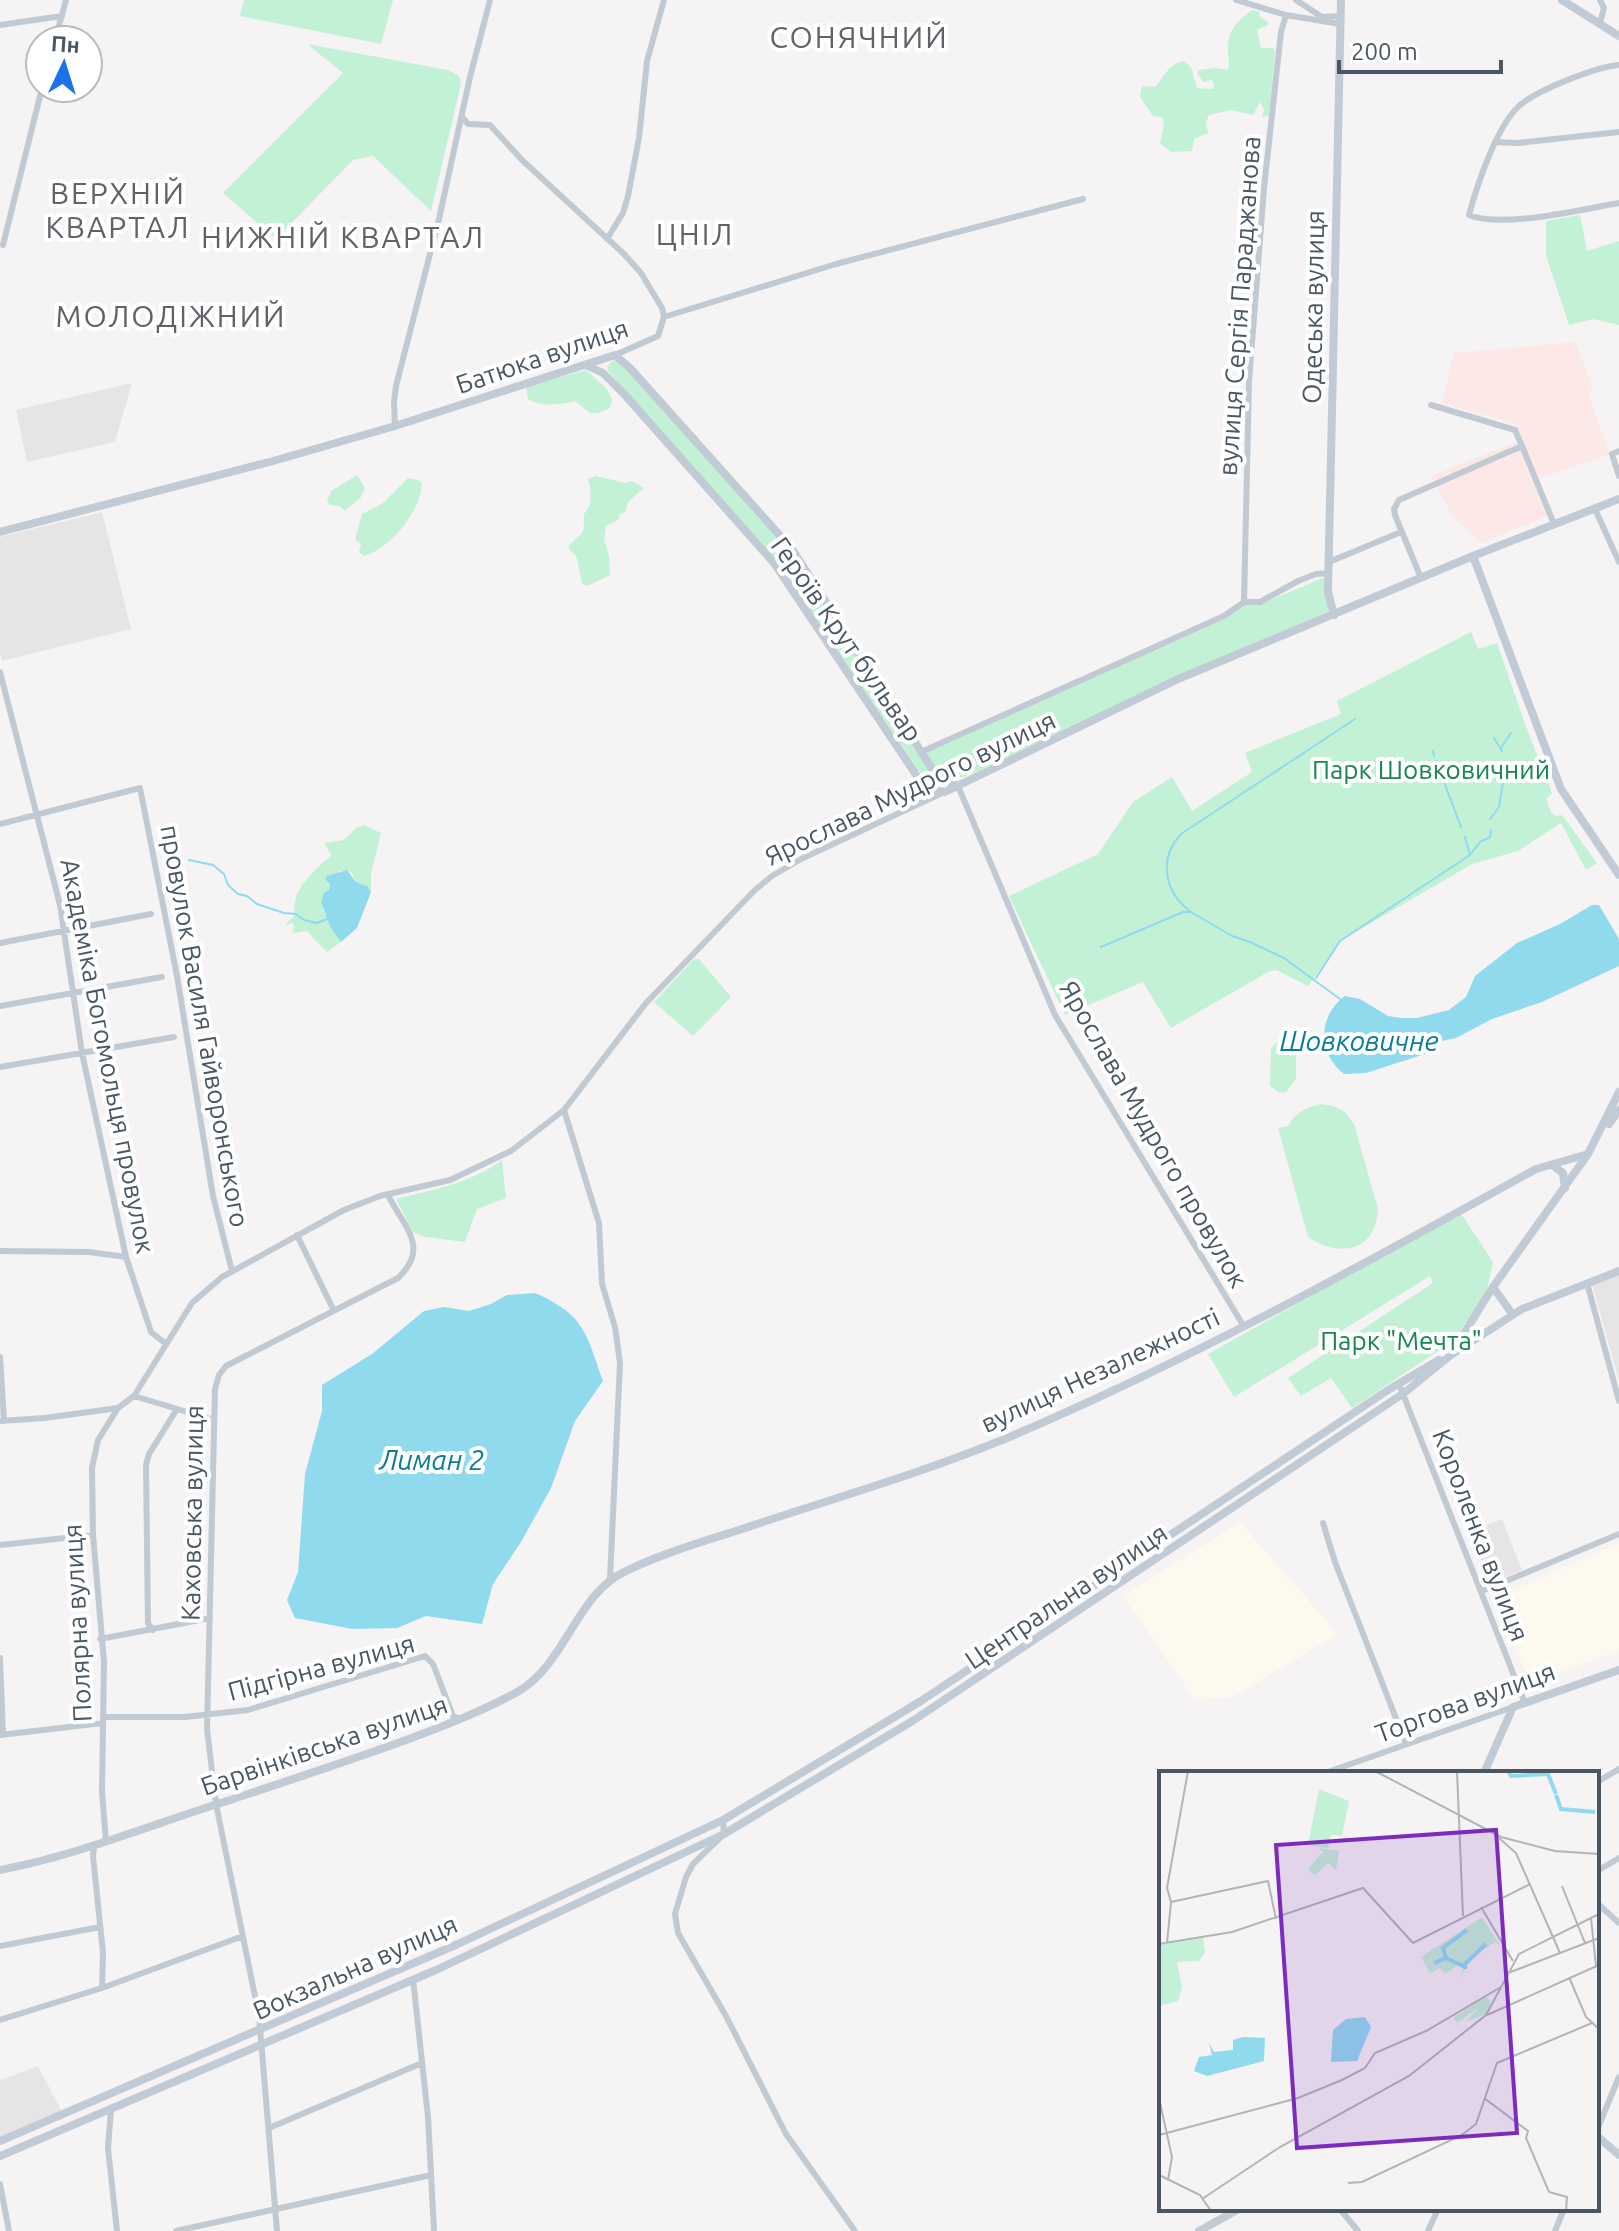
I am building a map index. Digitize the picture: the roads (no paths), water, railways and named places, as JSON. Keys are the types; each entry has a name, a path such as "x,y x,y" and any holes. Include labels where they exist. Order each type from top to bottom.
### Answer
{"street":[{"path":"60,24 66,0"},
{"path":"395,426 396,386 490,0"},
{"path":"607,239 623,213 628,196 639,138 647,61 664,0"},
{"path":"1236,0 1286,15 1340,20"},
{"path":"1296,0 1322,17 1340,20"},
{"name":"Одеська вулиця","path":"1334,615 1328,592 1341,0"},
{"path":"1562,0 1618,36"},
{"path":"1600,0 1604,8"},
{"path":"1600,23 1608,0"},
{"name":"вулиця Сергія Параджанова","path":"1244,602 1249,382 1264,188 1281,32 1286,15"},
{"path":"0,25 62,16"},
{"path":"1619,65 1592,70 1566,80 1517,107 1495,142 1469,215 1478,218 1519,218 1619,203"},
{"path":"3,245 38,104"},
{"path":"462,117 468,124 490,125 522,160 607,239 655,292 664,317"},
{"path":"1495,142 1518,143 1619,132"},
{"name":"Батюка вулиця","path":"0,532 395,426 615,355 658,336 664,317 836,264 1083,199"},
{"name":"Героїв Крут бульвар","path":"615,355 792,549 936,775 958,786"},
{"name":"Героїв Крут бульвар","path":"586,365 603,373 624,394 774,563 923,785 945,792"},
{"path":"1431,405 1515,430 1554,524"},
{"path":"1421,578 1394,509 1399,500 1522,446"},
{"path":"1619,451 1612,454 1619,476"},
{"name":"Ярослава Мудрого вулиця","path":"118,1408 134,1396 192,1303 232,1271 344,1210 472,1172 511,1151 564,1110 646,1003 772,876 801,859 1178,679 1619,499"},
{"path":"1595,509 1619,562"},
{"path":"1329,562 1401,532"},
{"path":"1473,556 1561,789 1619,875"},
{"path":"920,752 1224,616 1244,602 1260,602 1298,581 1329,573"},
{"name":"Академіка Богомольця провулок","path":"0,672 35,816 42,829 64,931 82,1053 126,1257 151,1332 166,1344"},
{"name":"Ярослава Мудрого провулок","path":"958,786 1055,1015 1243,1325"},
{"name":"провулок Василя Гайворонського","path":"35,816 140,788 177,976 213,1196 232,1271"},
{"path":"0,824 35,816"},
{"path":"0,943 151,914"},
{"path":"0,1006 162,977"},
{"path":"0,1067 174,1037"},
{"path":"1588,1154 1619,1092"},
{"path":"564,1110 599,1223 602,1284 611,1312 620,1363 610,1579"},
{"path":"1451,1355 1493,1287 1619,1110"},
{"name":"вулиця Незалежності","path":"610,1579 639,1564 1006,1438 1243,1325 1536,1169 1558,1166 1588,1154"},
{"path":"1565,1188 1558,1166 1570,1164 1576,1172"},
{"name":"Каховська вулиця","path":"277,2231 266,2074 243,1936 216,1804 207,1714 216,1381 226,1366 398,1278 412,1261 413,1240 388,1195"},
{"path":"297,1235 334,1311"},
{"path":"0,1251 89,1252 126,1257"},
{"name":"Центральна вулиця","path":"723,1820 921,1701 1399,1384 1522,1309 1619,1271"},
{"path":"1587,1283 1619,1401"},
{"path":"1493,1287 1513,1315"},
{"name":"Центральна вулиця","path":"690,1849 724,1834 914,1720 1404,1393 1451,1355"},
{"path":"0,1357 2,1421 118,1408"},
{"name":"Короленка вулиця","path":"1399,1384 1524,1701"},
{"path":"134,1396 214,1420"},
{"name":"Полярна вулиця","path":"106,1842 104,1662 93,1535 94,1455 98,1440 118,1408"},
{"path":"153,1630 148,1623 146,1465 149,1454 177,1409"},
{"path":"1323,1523 1335,1562 1406,1744"},
{"path":"1482,1591 1619,1534"},
{"path":"0,1545 93,1535"},
{"name":"Барвінківська вулиця","path":"0,1870 94,1846 362,1757 460,1720 539,1678 610,1579"},
{"path":"100,1639 210,1618"},
{"name":"Підгірна вулиця","path":"2,1735 103,1720 185,1717 248,1710 425,1656 433,1664 453,1716 460,1720"},
{"path":"0,1658 2,1735"},
{"name":"Торгова вулиця","path":"1331,1771 1619,1670"},
{"path":"1485,1771 1513,1707"},
{"path":"1599,1781 1619,1769"},
{"path":"723,1820 724,1834 693,1864 686,1877 675,1914 678,1933 726,2016 786,2134 855,2231"},
{"name":"Вокзальна вулиця","path":"0,2141 458,1944 723,1820"},
{"path":"94,1846 102,1988"},
{"name":"Вокзальна вулиця","path":"0,2156 413,1979 690,1849"},
{"path":"1599,1870 1619,1858"},
{"path":"1599,1905 1619,1923"},
{"path":"0,1946 100,1927"},
{"path":"0,2020 102,1988 243,1936"},
{"path":"413,1979 434,2231"},
{"path":"269,2128 422,2063"},
{"path":"1599,2128 1619,2077"},
{"path":"111,2109 108,2148 117,2231"},
{"path":"1599,2135 1619,2155"},
{"path":"176,2231 431,2175"},
{"path":"0,2184 9,2231"},
{"path":"1199,2231 1235,2211"},
{"path":"1342,2211 1358,2231"},
{"path":"1428,2231 1437,2211"},
{"path":"1555,2231 1563,2211"}],"water":[{"path":"347,870 356,882 367,886 371,892 357,928 341,942 331,928 321,902 324,893 329,890 330,885 325,879 327,876"},
{"name":"Шовковичне","path":"1592,905 1599,905 1619,939 1619,966 1542,1002 1442,1041 1425,1054 1366,1073 1344,1074 1329,1056 1324,1035 1326,1024 1329,1014 1345,996 1360,999 1388,1016 1401,1018 1417,1018 1449,1010 1466,997 1475,976 1517,943 1560,924"},
{"name":"Лиман 2","path":"535,1293 564,1309 581,1327 603,1381 575,1421 551,1488 493,1584 482,1624 426,1616 397,1628 352,1629 295,1618 287,1600 298,1572 305,1474 322,1411 322,1385 372,1354 424,1311 444,1307 469,1311 507,1295"}],"waterway":[{"path":"1191,912 1175,895 1167,875 1169,854 1181,834 1355,719"},
{"path":"1501,748 1511,733"},
{"path":"1494,738 1502,751"},
{"path":"1433,751 1434,756"},
{"path":"1436,761 1461,827"},
{"path":"1490,819 1499,807 1505,770"},
{"path":"1316,978 1340,941 1470,855 1480,842 1490,837 1491,830"},
{"path":"1465,837 1470,855"},
{"path":"189,860 213,865 224,874 228,885 238,894 247,896 257,904 296,914 316,923 328,919"},
{"path":"1101,947 1183,912 1191,912 1232,936 1284,958 1340,999"}],"district":[{"name":"СОНЯЧНИЙ","path":"859,37"},
{"name":"ВЕРХНІЙ КВАРТАЛ","path":"118,210"},
{"name":"ЦНІЛ","path":"695,234"},
{"name":"НИЖНІЙ КВАРТАЛ","path":"343,237"},
{"name":"МОЛОДІЖНИЙ","path":"171,316"}],"park label":[{"name":"Парк Шовковичний","path":"1431,769"},
{"name":"Парк \"Мечта\"","path":"1401,1340"}]}
